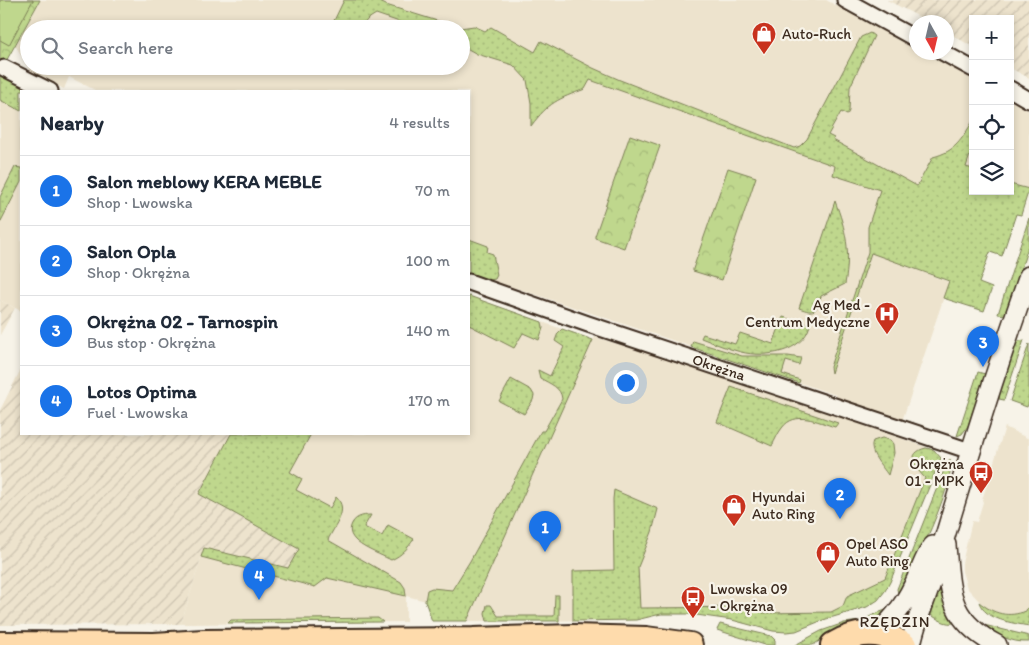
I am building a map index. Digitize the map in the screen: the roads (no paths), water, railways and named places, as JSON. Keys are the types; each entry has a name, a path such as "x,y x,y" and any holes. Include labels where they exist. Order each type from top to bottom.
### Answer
{"main road":[{"path":"833,645 845,638 861,633 878,633 891,637 904,645"},
{"path":"0,644 154,645 204,642 473,640 572,637 637,638 690,645"}],"street":[{"path":"845,0 909,35"},
{"path":"954,59 969,67"},
{"path":"4,68 48,90"},
{"path":"1014,91 1029,100"},
{"path":"911,645 917,619 932,579 992,380 1029,276"},
{"name":"Okrężna","path":"470,282 588,324 970,451"},
{"path":"878,633 900,610 918,577 927,553 945,532"},
{"path":"945,532 949,580 955,608 967,625 997,645"}],"place":[{"name":"Auto-Ruch","path":"764,55"},
{"name":"Ag Med - Centrum Medyczne","path":"887,335"},
{"name":"Okrężna 02 - Tarnospin","path":"983,367"},
{"name":"Okrężna 01 - MPK","path":"981,494"},
{"name":"Salon Opla","path":"840,519"},
{"name":"Hyundai Auto Ring","path":"734,527"},
{"name":"Salon meblowy KERA MEBLE","path":"545,552"},
{"name":"Opel ASO Auto Ring","path":"828,574"},
{"name":"Lotos Optima","path":"259,600"},
{"name":"Lwowska 09 - Okrężna","path":"693,619"}],"district":[{"name":"RZĘDZIN","path":"895,621"}]}
